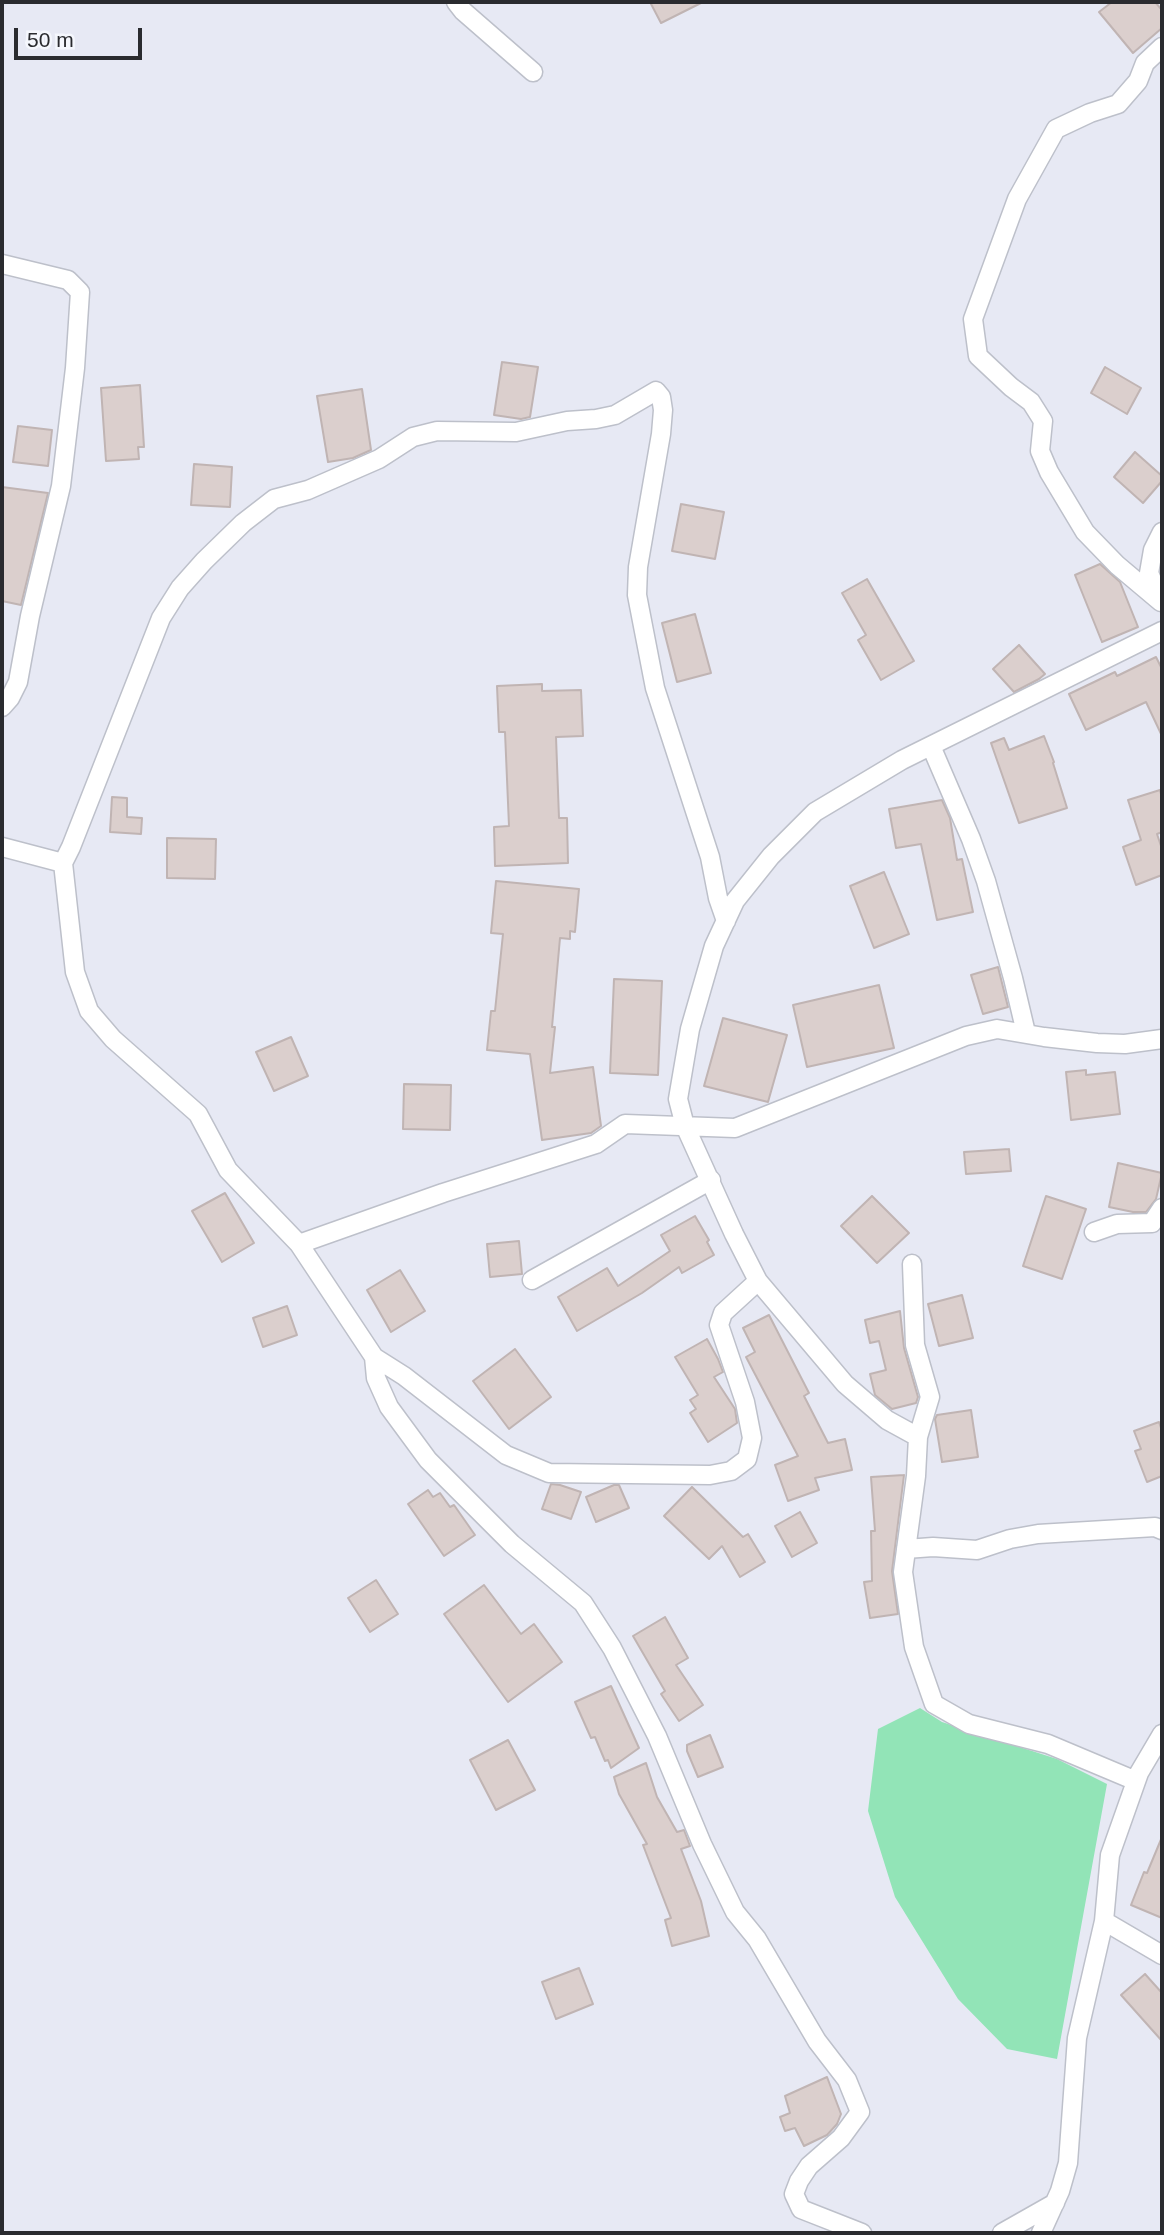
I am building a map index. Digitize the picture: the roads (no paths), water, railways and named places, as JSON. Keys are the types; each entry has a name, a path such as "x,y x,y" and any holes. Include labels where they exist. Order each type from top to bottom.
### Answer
{"street":[{"path":"456,2 533,72"},
{"path":"1161,604 1086,533 1049,472 1040,451 1043,421 1031,402 978,356 972,319 1017,199 1056,129 1090,113 1118,104 1138,81 1145,63 1162,47"},
{"path":"2,264 68,280 80,292 75,368 61,486 30,616 18,682 2,707"},
{"path":"726,921 718,898 710,857 655,688 637,594 638,567 661,434 663,410 661,397 656,391 615,415 596,419 567,421 516,432 437,431 413,437 379,459 308,490 274,499 243,523 204,561 180,589 161,618 63,863 75,972 89,1011 113,1039 198,1114 228,1170 299,1244 374,1356 506,1455 549,1473 710,1475 731,1471 747,1459 752,1438 745,1402 719,1325 723,1313 758,1281"},
{"path":"1161,604 1149,573 1153,550 1162,532"},
{"path":"918,1437 887,1420 845,1384 758,1281 685,1126 678,1099 690,1029 714,946 735,901 771,856 815,812 902,760 1162,631"},
{"path":"931,746 986,881 1026,1033"},
{"path":"2,847 63,863"},
{"path":"299,1244 443,1193 596,1144 625,1124 735,1128 966,1036 997,1029 1097,1043 1125,1044 1162,1039"},
{"path":"532,1280 711,1181"},
{"path":"1094,1232 1118,1224 1152,1223 1162,1208"},
{"path":"912,1264 915,1345 930,1397 918,1437 916,1476 903,1572 914,1647 934,1704 969,1724 1048,1744 1136,1781"},
{"path":"374,1356 376,1378 388,1407 428,1460 512,1544 583,1603 612,1648 657,1735 702,1844 735,1912 757,1939 817,2041 847,2080 860,2112 841,2138 809,2166 794,2194 801,2209 862,2233"},
{"path":"906,1549 933,1547 977,1550 1010,1539 1038,1534 1155,1527 1162,1530"},
{"path":"1041,2233 1055,2203 1068,2163 1077,2038 1104,1921 1110,1855 1136,1781 1162,1734"},
{"path":"1104,1921 1162,1955"},
{"path":"1002,2233 1055,2203"}]}
